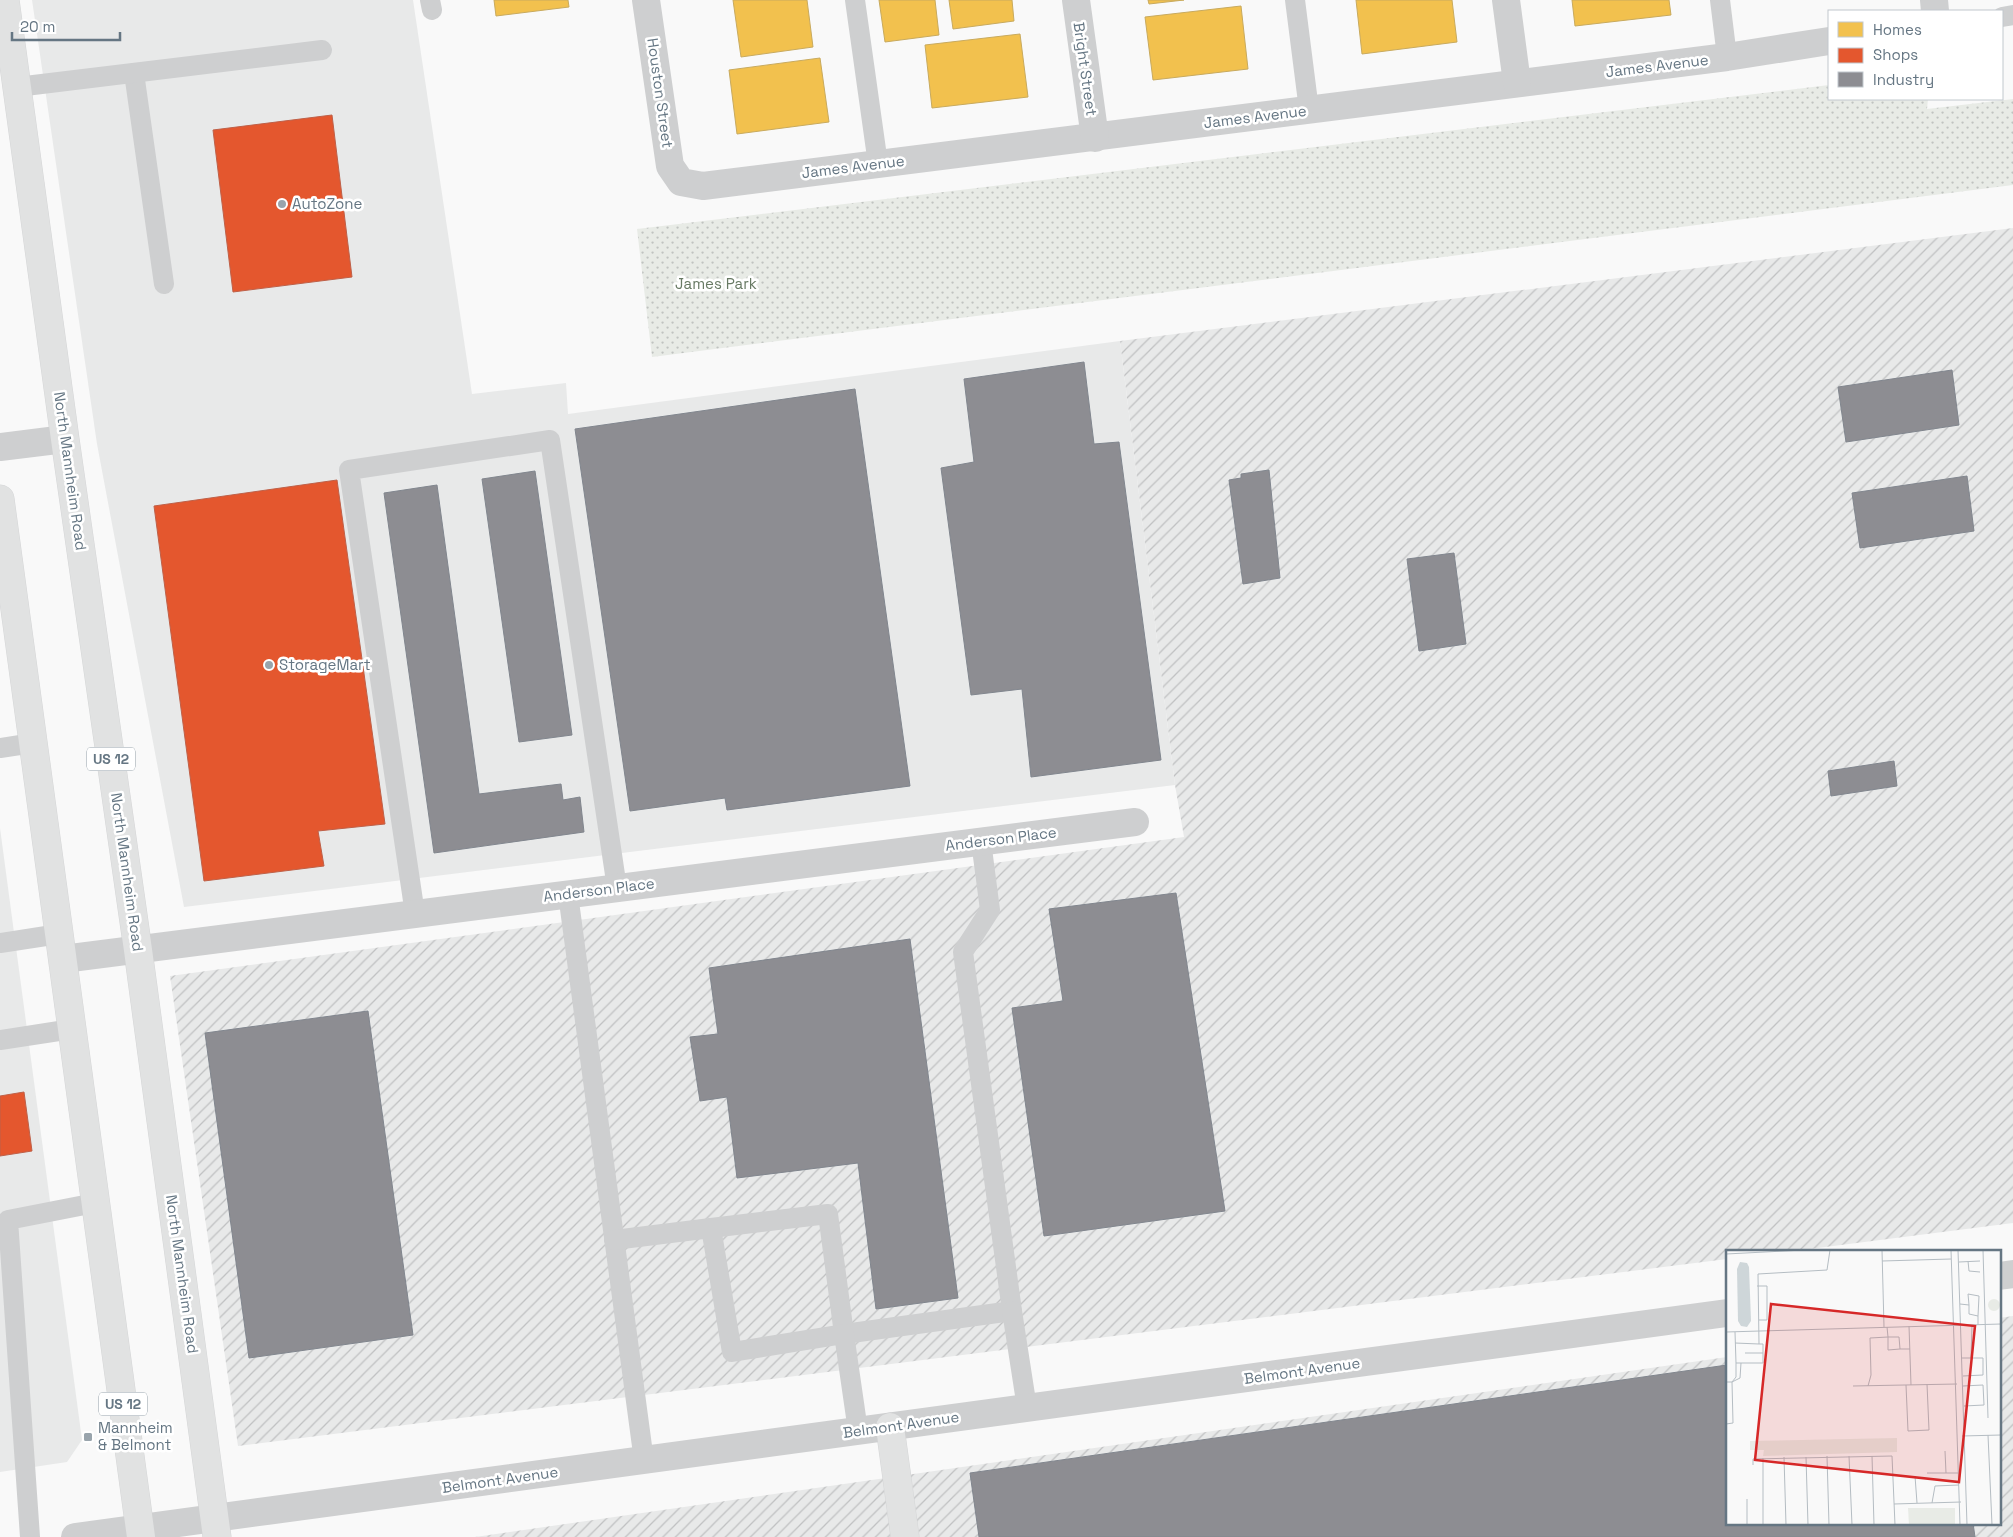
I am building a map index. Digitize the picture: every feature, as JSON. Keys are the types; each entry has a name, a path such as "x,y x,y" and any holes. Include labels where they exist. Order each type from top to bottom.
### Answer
{"main road":[{"name":"North Mannheim Road","path":"5,0 138,950 216,1528"},
{"name":"US 12","path":"0,499 141,1533"},
{"path":"890,1427 905,1537"}],"street":[{"name":"Houston Street","path":"646,0 670,166 681,182"},
{"name":"Bright Street","path":"1076,0 1095,138"},
{"path":"1506,0 1517,83"},
{"name":"James Avenue","path":"681,182 703,186 1095,138 1727,57 1828,41"},
{"path":"0,447 65,439"},
{"name":"Anderson Place","path":"61,947 138,950 1135,822"},
{"path":"2000,1276 2013,1274"},
{"name":"Belmont Avenue","path":"75,1537 216,1528 644,1461 1726,1313"}],"lane":[{"path":"855,0 878,164"},
{"path":"1295,0 1310,110"},
{"path":"1720,0 1727,57"},
{"path":"17,87 322,50"},
{"path":"134,73 164,284"},
{"path":"415,914 349,470 550,440 617,888"},
{"path":"0,748 33,743"},
{"path":"981,841 990,910 963,952 1027,1408"},
{"path":"568,894 644,1461"},
{"path":"0,943 61,947"},
{"path":"0,1040 72,1029"},
{"path":"30,1537 4,1221 96,1203"},
{"path":"614,1240 828,1214 858,1431"},
{"path":"710,1228 732,1352 844,1334 1012,1311"}],"shaded area":[{"path":"32,0 413,0 472,394 566,383 568,414 1120,341 1175,785 184,907 97,444"},
{"path":"2013,228 2013,1223 1802,1250 1726,1250 1726,1259 238,1446 170,976 1184,837 1175,785 1120,341"},
{"path":"0,828 82,1440 67,1462 0,1472"},
{"path":"2013,1316 2013,1537 475,1537 1726,1357 1726,1524 2000,1524 2000,1318"}],"green space":[{"name":"James Park","path":"1828,85 1828,100 1928,100 1927,109 2013,99 2013,185 652,357 637,229"}],"building: Homes":[{"path":"494,0 568,0 569,7 496,16"},
{"path":"733,0 807,0 813,47 741,57"},
{"path":"879,0 935,0 939,35 885,42"},
{"path":"949,0 1012,0 1014,21 953,29"},
{"path":"1148,0 1184,0 1149,4"},
{"path":"1356,0 1452,0 1457,42 1362,54"},
{"path":"1572,0 1669,0 1671,15 1575,26"},
{"path":"1241,6 1248,69 1153,80 1145,17"},
{"path":"1020,34 1028,97 932,108 925,45"},
{"path":"820,58 829,122 737,134 729,70"}],"building: Shops":[{"name":"AutoZone","path":"332,115 352,277 233,292 213,130"},
{"name":"StorageMart","path":"337,480 385,824 318,831 324,866 204,881 154,506"},
{"path":"24,1092 32,1151 0,1156 0,1096"}],"building: Industry":[{"path":"1084,362 1094,444 1119,442 1161,760 1031,777 1022,689 971,695 941,468 974,462 964,379"},
{"path":"1952,370 1959,425 1846,442 1838,387"},
{"path":"855,389 910,786 727,810 725,798 630,811 575,429"},
{"path":"1269,470 1280,578 1243,584 1229,480 1241,478 1241,474"},
{"path":"535,471 572,735 519,742 482,479"},
{"path":"1967,476 1974,531 1860,548 1852,493"},
{"path":"437,485 479,794 561,784 563,800 580,797 584,832 434,853 384,493"},
{"path":"1454,553 1466,644 1419,651 1407,559"},
{"path":"1894,761 1897,786 1831,796 1828,771"},
{"path":"1176,893 1225,1211 1044,1236 1012,1008 1063,1001 1049,909"},
{"path":"910,939 958,1298 876,1309 858,1163 737,1178 727,1097 700,1101 690,1037 718,1034 709,968"},
{"path":"368,1011 413,1335 249,1358 205,1033"},
{"path":"1726,1365 1726,1524 1973,1524 1975,1537 979,1537 970,1473"}],"place":[{"name":"AutoZone","path":"282,204"},
{"name":"StorageMart","path":"269,665"},
{"name":"Mannheim & Belmont","path":"88,1437"}]}
